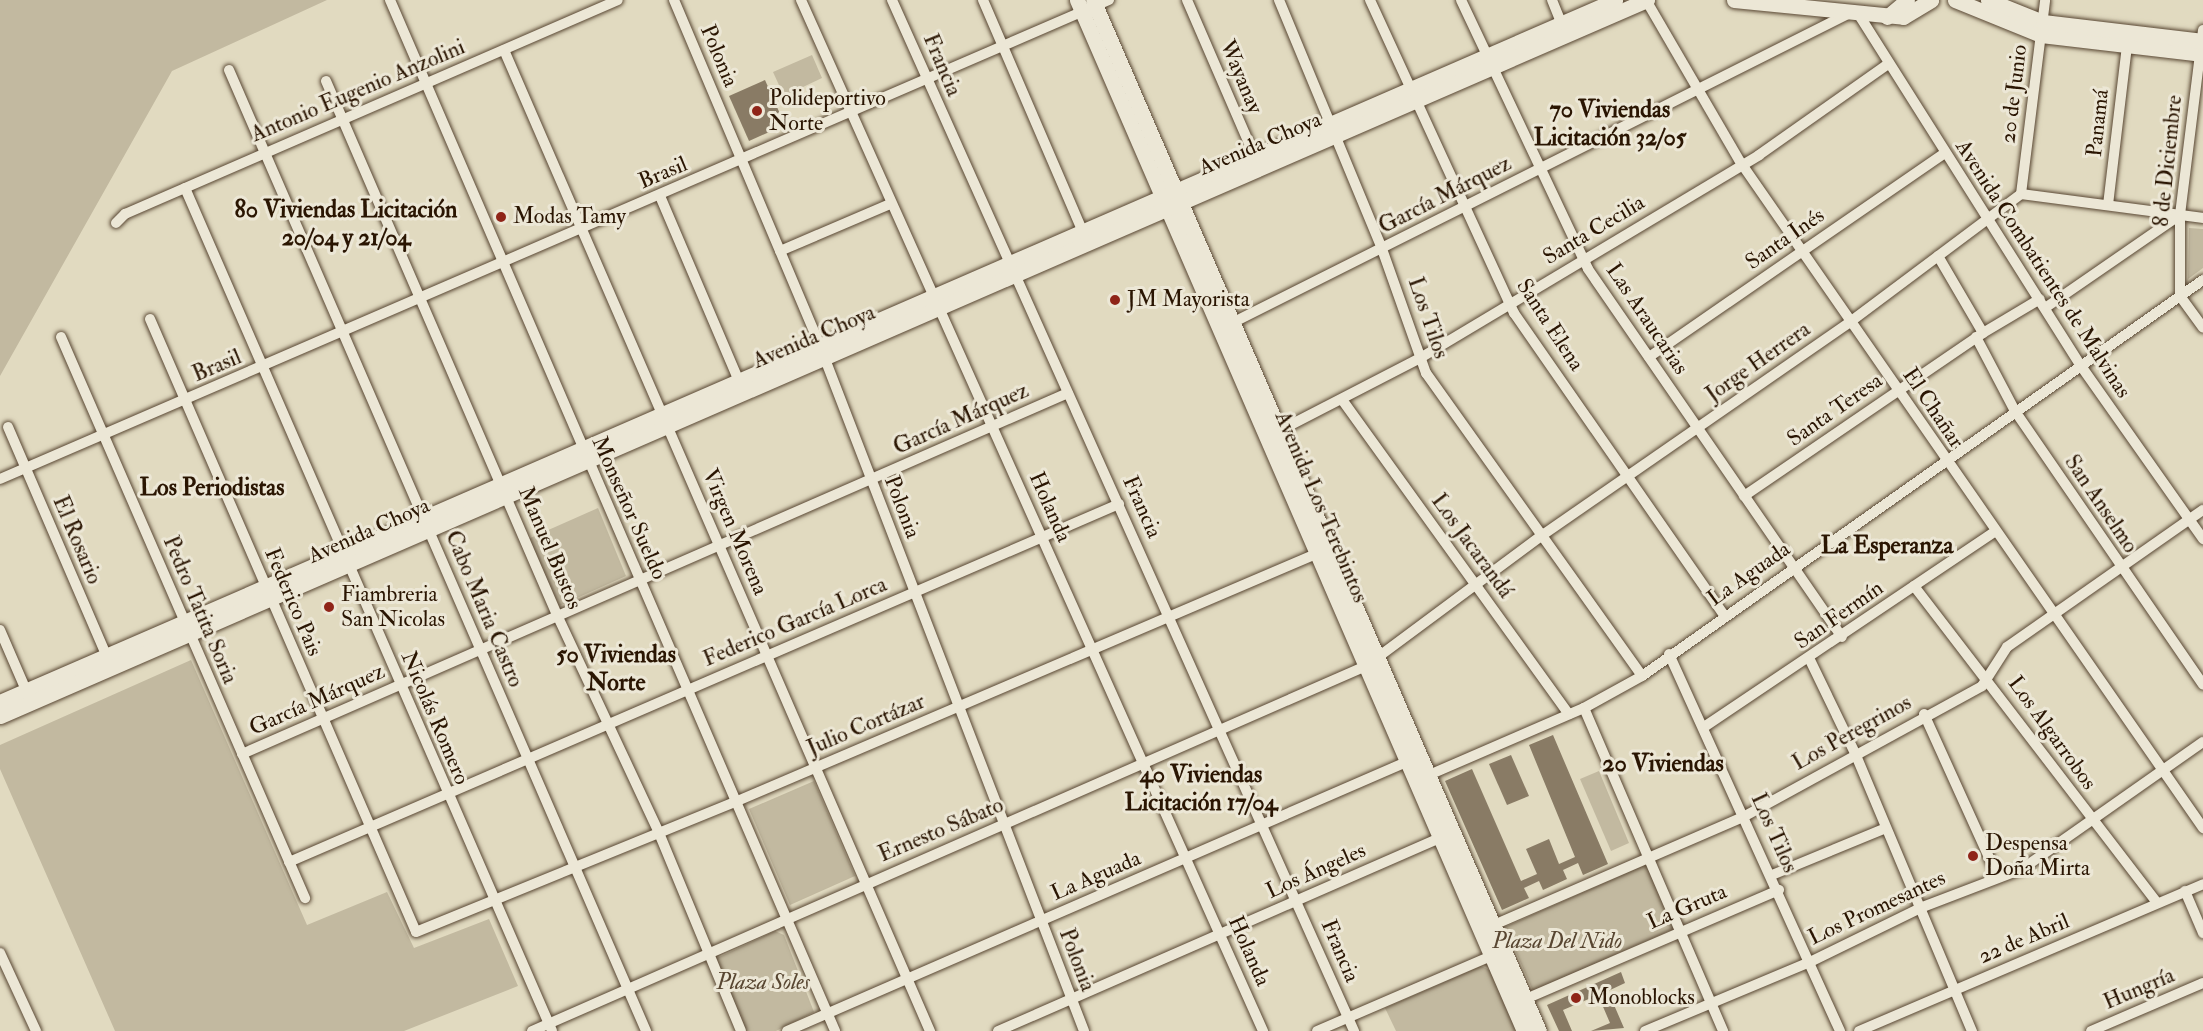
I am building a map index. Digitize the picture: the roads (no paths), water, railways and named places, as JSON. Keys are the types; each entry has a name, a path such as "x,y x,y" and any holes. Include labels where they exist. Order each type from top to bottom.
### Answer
{"main road":[{"name":"Avenida Choya","path":"1564,29 1615,0"},
{"name":"Avenida Choya","path":"0,716 29,696 584,454 1564,29 1646,0"},
{"path":"1734,0 1910,16 1931,0"},
{"path":"1864,12 1908,0"},
{"path":"1954,0 2042,29 2127,45 2202,44"},
{"path":"1988,0 2042,29 2202,44"},
{"name":"Avenida Los Terebintos","path":"1091,4 1226,326 1519,1002 1524,1031"},
{"name":"Avenida Choya","path":"1011,270 1083,232 1172,200"},
{"name":"Avenida Choya","path":"665,420 739,381 822,352"},
{"name":"Avenida Choya","path":"0,702 29,696"},
{"name":"Avenida Los Terebintos","path":"1487,928 1491,956 1539,1031"}],"street":[{"name":"Monseñor Sueldo","path":"390,0 424,84 835,1031"},
{"name":"Antonio Eugenio Anzolini","path":"116,223 125,214 618,0"},
{"name":"Polonia","path":"674,0 822,352 1084,1031"},
{"name":"Holanda","path":"801,0 890,204 993,426 1263,1031"},
{"name":"Francia","path":"892,0 1011,270 1297,900 1353,1031"},
{"path":"983,0 1083,232"},
{"name":"Wayanay","path":"1186,0 1257,163"},
{"name":"Los Tilos","path":"1279,0 1335,129 1382,249 1426,373 1544,534 1642,676"},
{"name":"Santa Elena","path":"1370,0 1411,96 1509,304 1724,615"},
{"name":"Las Araucarias","path":"1461,0 1488,63 1585,259 1697,428 1842,637"},
{"path":"1552,0 1564,29"},
{"name":"El Chañar","path":"1646,0 1741,163 2052,617 2203,828"},
{"name":"20 de Junio","path":"2021,194 2045,0"},
{"name":"Brasil","path":"0,479 344,333 1003,47 1091,4"},
{"name":"Avenida Combatientes de Malvinas","path":"1864,12 1888,64 1943,154 1990,220 2081,366 2203,539"},
{"name":"García Márquez","path":"1226,326 1698,90 1864,12"},
{"name":"8 de Diciembre","path":"2180,296 2180,215 2202,44"},
{"name":"Panamá","path":"2108,205 2127,45"},
{"name":"Virgen Morena","path":"504,50 930,1031"},
{"name":"Santa Cecilia","path":"1273,433 1343,401 1422,357 1741,163 1888,64"},
{"name":"Cabo Maria Castro","path":"229,70 646,1031"},
{"name":"Manuel Bustos","path":"326,81 558,617 659,833 741,1031"},
{"name":"Santa Inés","path":"1649,357 1943,154"},
{"name":"Nicolás Romero","path":"185,188 550,1027"},
{"path":"2021,194 2203,218"},
{"name":"Jorge Herrera","path":"1371,662 1544,534 1850,322 1990,220 2021,194"},
{"path":"660,196 739,381"},
{"path":"780,251 890,204"},
{"name":"Santa Teresa","path":"1744,496 1980,335 2043,304 2180,215"},
{"name":"San Anselmo","path":"1938,256 1980,335 2015,411 2203,686"},
{"name":"La Aguada","path":"1422,778 1584,708 1642,676 1724,615 2203,280"},
{"path":"2180,296 2203,328"},
{"name":"Federico Pais","path":"150,319 368,827 417,932"},
{"name":"Pedro Tatita Soria","path":"61,337 305,898"},
{"name":"García Márquez","path":"242,754 1068,393"},
{"name":"Los Jacarandá","path":"1343,401 1569,714"},
{"name":"El Rosario","path":"8,427 108,662"},
{"name":"Federico García Lorca","path":"289,862 1119,504"},
{"name":"Los Peregrinos","path":"1487,928 1745,816 1924,714 1982,686 2007,647 2203,510"},
{"name":"San Fermín","path":"1704,727 1810,660 1995,532"},
{"name":"Julio Cortázar","path":"417,932 735,802 1323,550"},
{"name":"Los Algarrobos","path":"1914,586 1987,678 2090,818 2157,903"},
{"path":"0,630 29,696"},
{"name":"Los Tilos","path":"1669,654 1779,890 1840,1031"},
{"path":"1810,660 1855,753 1972,1031"},
{"name":"Ernesto Sábato","path":"532,1031 550,1027 786,918 1371,662"},
{"path":"1584,708 1723,1031"},
{"path":"1924,714 1997,875"},
{"name":"Los Promesantes","path":"1645,1031 1810,962 1920,908 1997,875 2022,869 2090,818 2203,742"},
{"name":"La Aguada","path":"787,1031 1414,759"},
{"path":"1772,875 1886,828"},
{"name":"Los Ángeles","path":"998,1031 1447,835"},
{"name":"22 de Abril","path":"1859,1031 2203,884"},
{"name":"La Gruta","path":"1519,1002 1779,890"},
{"path":"2185,891 2203,933"},
{"path":"0,953 36,1031"},
{"path":"1317,1031 1491,956"},
{"name":"Hungría","path":"2091,1031 2203,983"}],"place":[{"name":"Polideportivo Norte","path":"757,111"},
{"name":"Modas Tamy","path":"501,217"},
{"name":"JM Mayorista","path":"1115,300"},
{"name":"Fiambreria San Nicolas","path":"329,607"},
{"name":"Despensa Doña Mirta","path":"1973,856"},
{"name":"Monoblocks","path":"1576,998"}],"district":[{"name":"70 Viviendas Licitación 32/05","path":"1610,124"},
{"name":"80 Viviendas Licitación 20/04 y 21/04","path":"346,224"},
{"name":"Los Periodistas","path":"212,488"},
{"name":"La Esperanza","path":"1887,546"},
{"name":"50 Viviendas Norte","path":"616,669"},
{"name":"20 Viviendas","path":"1663,764"},
{"name":"40 Viviendas Licitación 17/04","path":"1201,789"}],"park label":[{"name":"Plaza Del Nido","path":"1557,942"},
{"name":"Plaza Soles","path":"763,983"}]}
